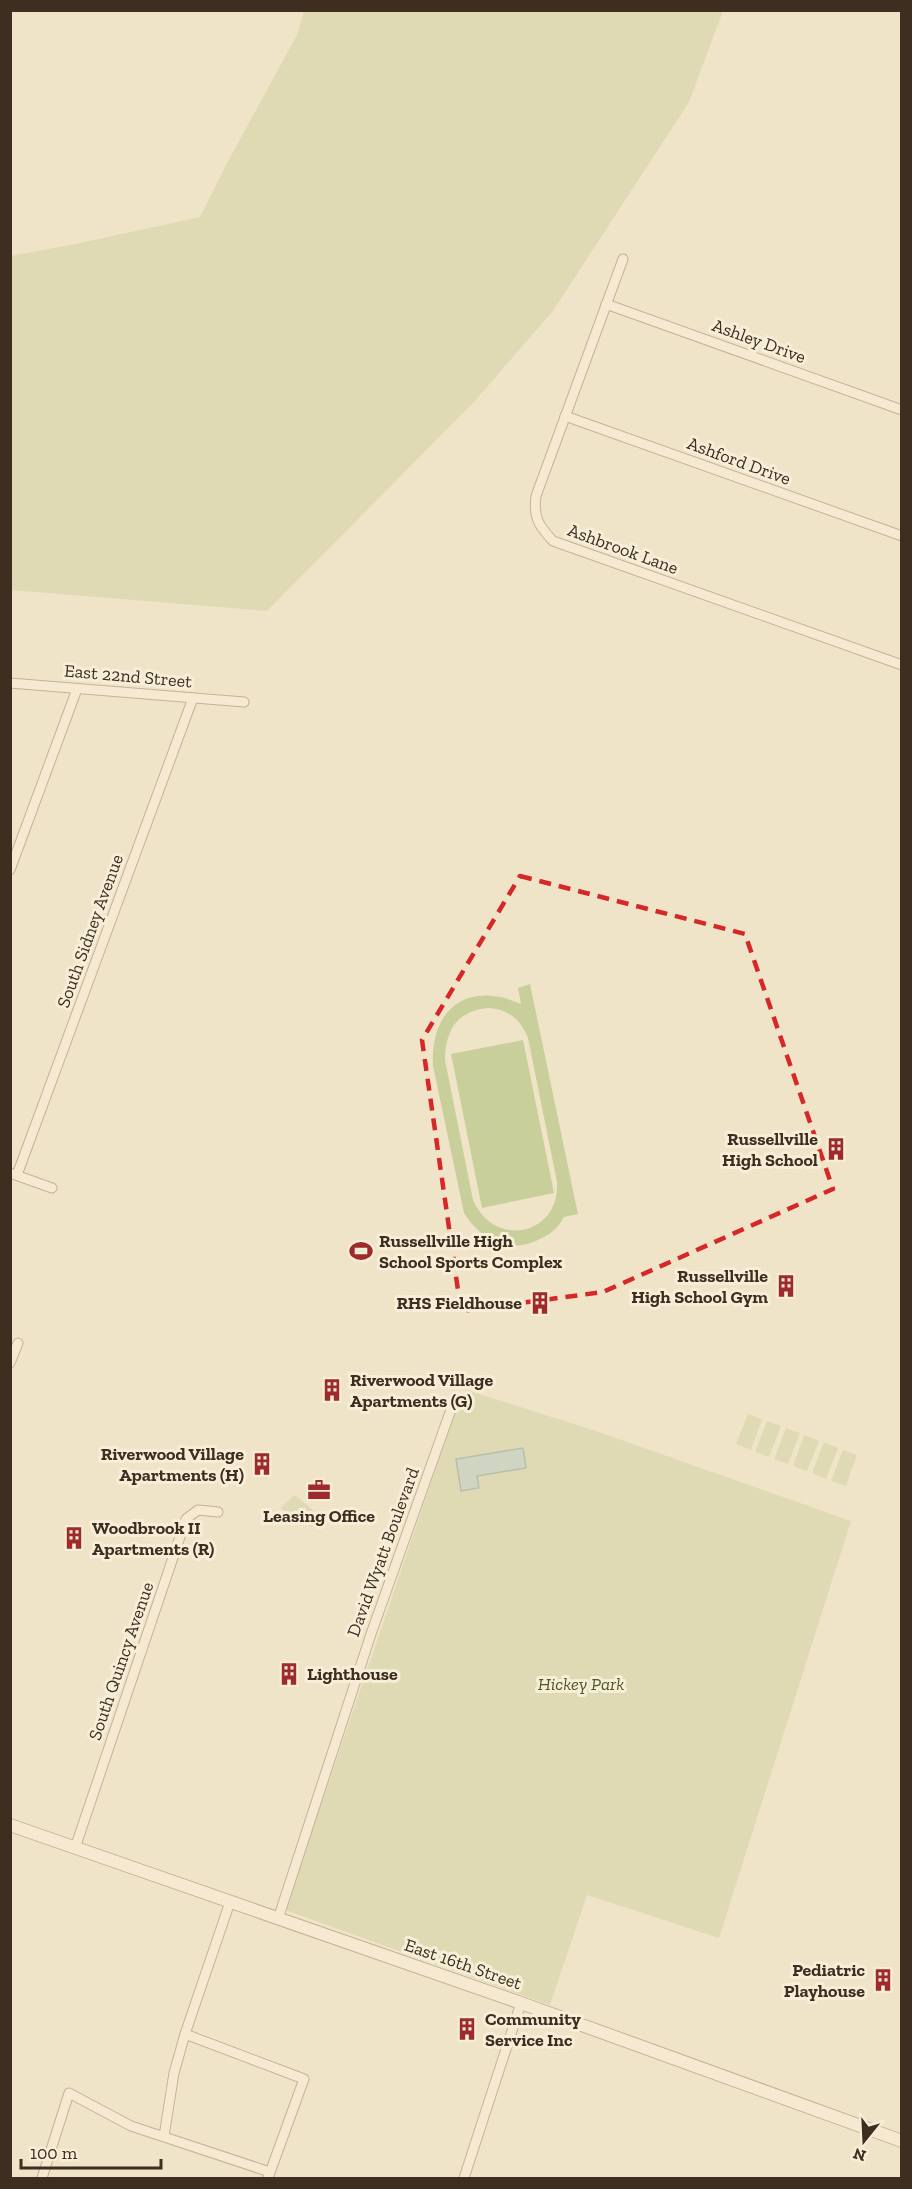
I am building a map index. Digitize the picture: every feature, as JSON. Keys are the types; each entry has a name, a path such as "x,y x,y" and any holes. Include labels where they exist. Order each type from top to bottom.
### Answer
{"street":[{"name":"Ashbrook Lane","path":"622,259 536,496 534,509 539,526 553,541 902,664"},
{"name":"Ashley Drive","path":"606,304 902,410"},
{"name":"Ashford Drive","path":"565,416 902,536"},
{"name":"East 22nd Street","path":"10,683 244,702"},
{"path":"10,870 77,689"},
{"name":"South Sidney Avenue","path":"14,1174 193,698"},
{"path":"14,1174 52,1188"},
{"path":"10,1363 18,1343"},
{"name":"David Wyatt Boulevard","path":"278,1919 371,1634 454,1401"},
{"name":"South Quincy Avenue","path":"75,1848 186,1519 198,1510 218,1512"},
{"name":"East 16th Street","path":"10,1825 521,2003 902,2141"},
{"path":"164,2136 174,2073 185,2034 230,1902"},
{"path":"464,2178 521,2003"},
{"path":"42,2178 69,2093 131,2126 269,2175 304,2079 185,2034"}],"highlighted area":[{"path":"520,876 745,934 833,1189 603,1292 461,1311 422,1040"}],"green space":[{"path":"304,11 723,11 689,102 553,311 474,402 267,611 11,590 11,256 200,217 297,35"},
{"path":"530,984 578,1214 564,1217 551,1233 529,1244 507,1245 487,1237 471,1223 464,1213 433,1066 438,1029 445,1015 456,1005 469,998 502,997 521,1004 518,988","holes":["489,1008 508,1013 518,1021 528,1038 557,1182 555,1200 548,1214 537,1224 524,1230 510,1230 495,1225 483,1216 473,1200 445,1060 448,1040 455,1023 469,1013"]},
{"path":"523,1040 554,1193 482,1208 451,1054"},
{"name":"Hickey Park","path":"467,1390 596,1431 851,1521 719,1938 587,1895 550,2005 285,1910 457,1407"},
{"path":"748,1414 762,1419 751,1450 736,1444"},
{"path":"767,1421 781,1426 769,1457 755,1452"},
{"path":"786,1428 800,1433 788,1464 774,1459"},
{"path":"804,1435 819,1441 807,1471 793,1466"},
{"path":"824,1442 838,1448 826,1479 812,1473"},
{"path":"843,1450 857,1455 846,1486 831,1481"},
{"path":"295,1495 318,1514 312,1527 280,1508"}],"water":[{"path":"523,1448 526,1468 477,1476 479,1488 461,1491 456,1459"}],"place":[{"name":"Russellville High School","path":"836,1149"},
{"name":"Russellville High School Sports Complex","path":"361,1251"},
{"name":"Russellville High School Gym","path":"786,1286"},
{"name":"RHS Fieldhouse","path":"540,1303"},
{"name":"Riverwood Village Apartments (G)","path":"332,1390"},
{"name":"Riverwood Village Apartments (H)","path":"262,1464"},
{"name":"Leasing Office","path":"319,1490"},
{"name":"Woodbrook II Apartments (R)","path":"74,1538"},
{"name":"Lighthouse","path":"289,1674"},
{"name":"Pediatric Playhouse","path":"883,1980"},
{"name":"Community Service Inc","path":"467,2029"}]}
